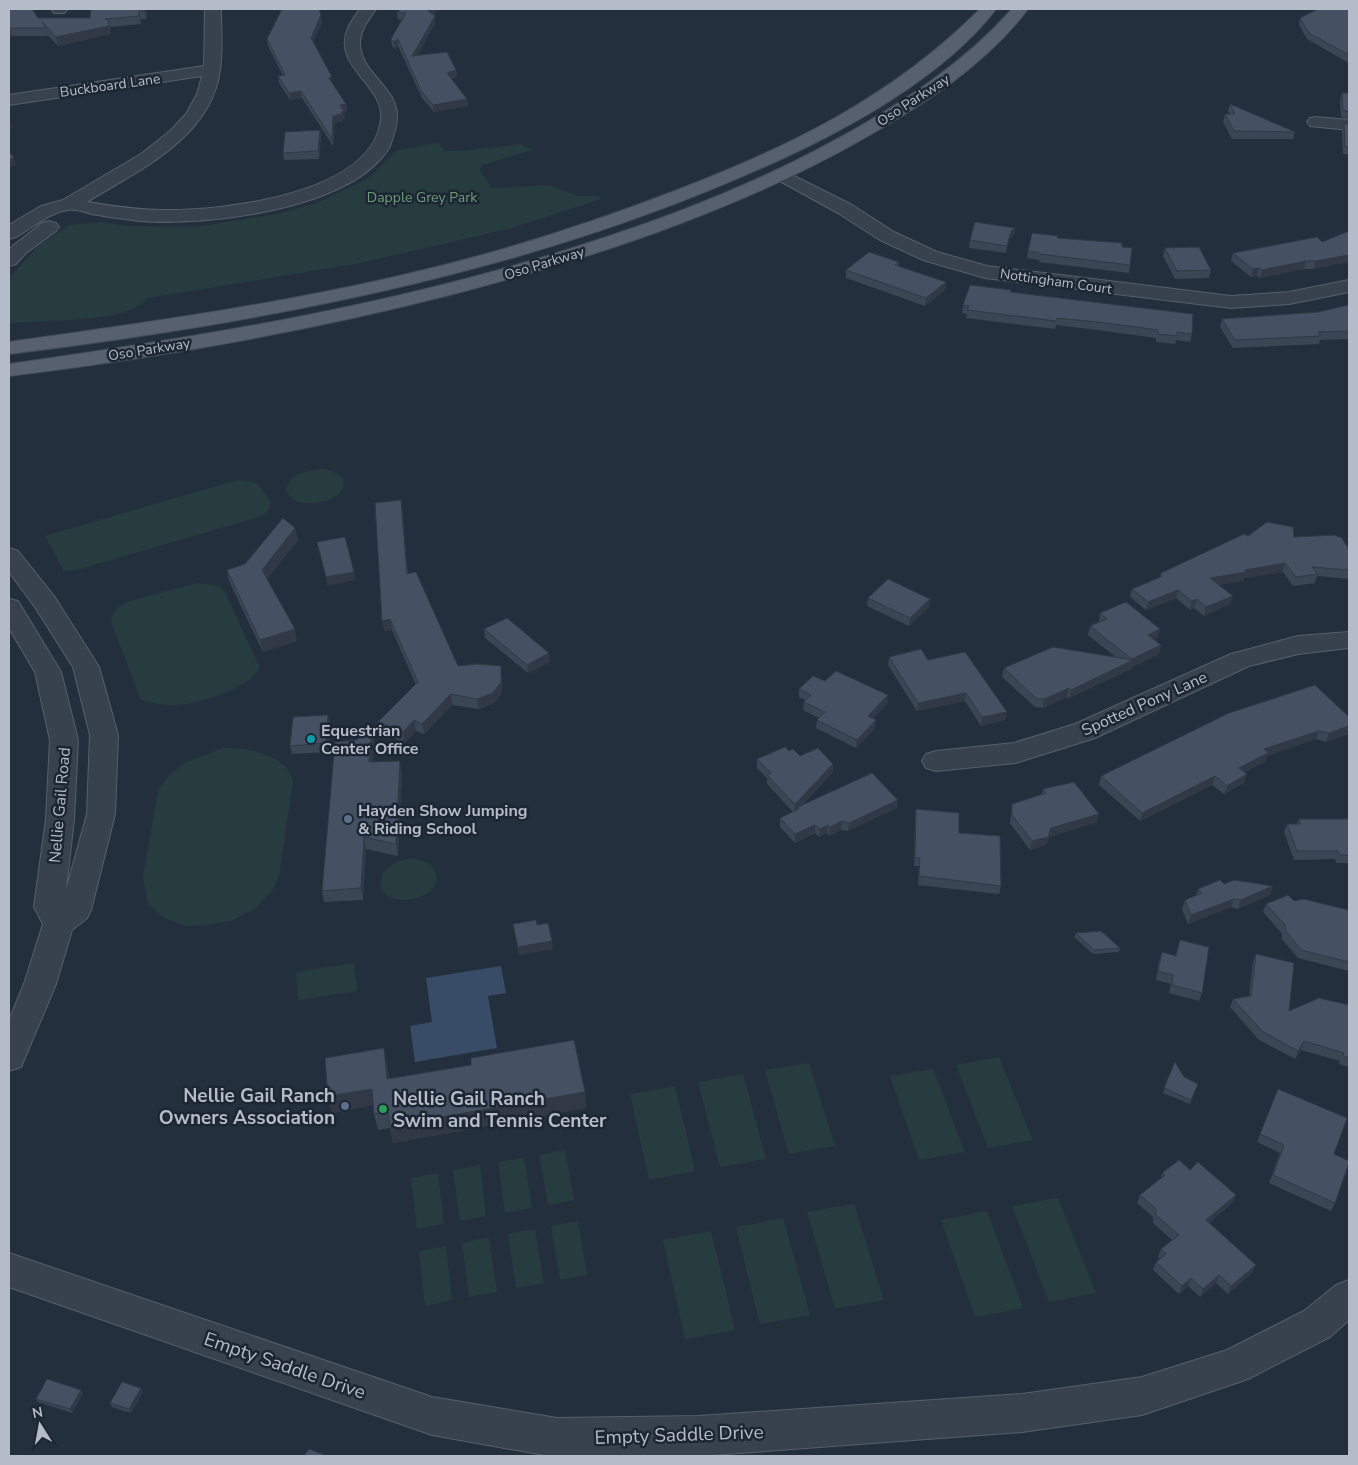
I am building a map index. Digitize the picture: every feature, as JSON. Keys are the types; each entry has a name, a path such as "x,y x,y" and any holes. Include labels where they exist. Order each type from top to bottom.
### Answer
{"main road":[{"name":"Oso Parkway","path":"9,348 274,308 356,292 444,271 585,230 654,206 747,169 834,126 867,107 916,73 961,36 988,9"},
{"name":"Oso Parkway","path":"9,370 222,338 356,311 494,278 640,233 698,212 784,176 851,139 927,92 983,50 1020,9"}],"street":[{"path":"9,233 48,210 70,204 147,158 176,135 193,116 205,94 212,70 213,9"},
{"path":"70,204 105,211 162,216 225,214 294,199 348,177 368,163 381,149 387,135 390,120 390,107 358,63 353,50 353,33 359,19 368,9"},
{"name":"Buckboard Lane","path":"9,100 212,70"},
{"path":"1316,122 1349,125"},
{"name":"Nottingham Court","path":"784,176 845,209 887,236 930,256 985,272 1076,285 1231,302 1289,298 1349,286"},
{"path":"9,260 19,249 62,217 70,204"},
{"name":"Nellie Gail Road","path":"9,556 45,602 86,667 104,735 101,814 76,910 58,924 49,908 60,819 64,740 48,672 9,607"},
{"name":"Spotted Pony Lane","path":"936,761 1015,752 1085,732 1240,660 1298,645 1346,645"},
{"path":"9,1057 40,984 58,924"},
{"name":"Empty Saddle Drive","path":"9,1270 432,1416 557,1438 699,1436 1012,1414 1142,1396 1235,1366 1317,1324 1349,1297"}],"green space":[{"name":"Dapple Grey Park","path":"438,143 445,151 520,144 533,150 482,165 480,171 492,188 550,185 577,196 599,196 601,199 512,228 361,263 148,298 138,307 104,317 9,324 9,278 38,246 69,225 103,222 128,226 196,227 277,214 317,203 369,178 397,150"},
{"path":"323,469 332,471 344,479 343,490 337,495 322,502 305,503 291,497 286,491 295,476 312,470"},
{"path":"237,480 257,483 271,502 269,510 262,516 77,570 64,571 45,536"},
{"path":"198,583 219,586 225,592 260,668 254,676 244,683 207,699 172,705 156,704 141,700 111,622 114,611 129,601"},
{"path":"223,748 248,750 272,757 285,766 291,775 293,781 279,876 272,891 256,908 233,920 208,925 185,926 164,918 148,904 143,877 158,790 170,774 185,763"},
{"path":"413,858 429,863 437,876 434,887 425,894 412,899 399,900 387,896 381,887 383,872 396,862"},
{"path":"354,963 357,991 298,1000 296,972"},
{"path":"999,1057 1033,1140 988,1148 956,1065"},
{"path":"809,1063 835,1146 789,1154 765,1070"},
{"path":"933,1069 965,1152 919,1160 890,1076"},
{"path":"743,1074 766,1159 720,1167 698,1082"},
{"path":"675,1086 695,1171 649,1180 630,1094"},
{"path":"565,1150 574,1200 548,1205 539,1155"},
{"path":"524,1158 532,1208 505,1213 498,1162"},
{"path":"480,1165 486,1216 460,1221 453,1170"},
{"path":"438,1173 444,1224 417,1229 411,1178"},
{"path":"1058,1198 1096,1293 1049,1302 1012,1206"},
{"path":"854,1204 884,1300 835,1309 807,1212"},
{"path":"987,1211 1023,1308 975,1317 941,1220"},
{"path":"783,1218 810,1315 760,1324 736,1227"},
{"path":"578,1221 587,1275 560,1280 551,1226"},
{"path":"535,1229 544,1283 516,1288 508,1234"},
{"path":"711,1231 735,1330 685,1339 663,1240"},
{"path":"489,1237 497,1292 469,1297 462,1243"},
{"path":"446,1246 452,1300 425,1306 419,1251"}],"water":[{"path":"501,966 506,993 488,996 497,1048 415,1062 410,1026 432,1022 426,978"}],"building":[{"path":"9,9 32,9 38,18 90,18 91,9 145,9 144,11 139,11 139,16 105,19 108,19 109,26 56,37 42,22 46,28 9,28"},
{"path":"282,9 319,9 321,15 311,38 332,77 329,78 346,104 340,105 344,111 341,112 342,114 333,116 332,139 301,91 289,93 278,76 285,75 267,39"},
{"path":"401,9 431,9 428,11 435,16 412,56 447,52 456,70 447,73 467,99 433,105 421,91 398,39 394,42 391,39 406,13 397,12"},
{"path":"1318,9 1349,9 1349,55 1309,33 1300,18"},
{"path":"1342,93 1349,93 1349,112 1343,110"},
{"path":"1230,104 1295,132 1234,131 1225,114 1235,114"},
{"path":"1344,124 1349,124 1349,148 1345,147"},
{"path":"320,130 318,151 283,153 285,132"},
{"path":"9,151 14,158 9,159"},
{"path":"975,222 1015,228 1011,231 1007,246 970,240"},
{"path":"1349,231 1349,255 1262,270 1259,268 1253,269 1233,253 1317,237 1322,242"},
{"path":"1032,233 1058,236 1057,238 1122,243 1122,247 1132,248 1130,265 1028,251"},
{"path":"1199,247 1211,270 1177,271 1165,248"},
{"path":"869,252 899,262 895,265 946,282 926,298 846,270"},
{"path":"970,285 1011,290 1010,292 1193,314 1192,334 1177,332 1177,336 1158,334 1158,330 1098,322 1057,318 1056,321 967,310 969,306 963,305"},
{"path":"1349,305 1349,331 1318,332 1321,336 1235,340 1222,319 1318,312"},
{"path":"401,500 407,574 416,572 458,666 477,664 501,666 501,682 493,693 477,699 451,694 422,724 414,720 403,732 378,722 418,682 390,619 382,621 375,503"},
{"path":"283,518 295,528 262,570 295,629 260,640 227,570 245,564"},
{"path":"1267,522 1293,527 1294,537 1336,535 1341,537 1349,549 1349,570 1312,567 1318,574 1296,577 1285,563 1210,578 1233,596 1206,607 1197,599 1192,601 1178,590 1148,602 1132,589 1161,577 1161,573 1244,534 1248,536"},
{"path":"345,537 354,572 326,577 317,542"},
{"path":"888,579 930,599 910,618 868,598"},
{"path":"1126,602 1160,629 1148,635 1161,645 1132,659 1090,626 1107,619 1100,613"},
{"path":"507,618 549,653 527,665 484,629"},
{"path":"1053,647 1133,660 1071,690 1069,688 1044,699 1037,699 1004,668"},
{"path":"921,649 928,660 965,652 1007,712 982,717 966,693 918,703 889,657"},
{"path":"836,671 888,695 868,716 876,720 857,740 817,720 825,712 804,702 811,695 799,689 813,676 825,681"},
{"path":"1315,685 1349,717 1349,726 1329,733 1319,731 1264,749 1268,753 1239,768 1247,774 1227,786 1215,776 1142,813 1101,776 1229,713"},
{"name":"Equestrian Center Office","path":"328,715 326,743 290,746 293,717"},
{"path":"372,726 369,762 400,761 396,844 364,837 361,888 322,891 335,742 357,740"},
{"path":"785,747 789,751 793,749 800,756 818,748 833,764 795,804 767,775 771,773 757,759"},
{"path":"872,773 898,800 849,823 842,821 830,827 828,825 820,829 815,825 795,834 780,818 799,809 798,807"},
{"path":"1074,782 1099,814 1051,828 1048,837 1032,841 1012,815 1012,804 1046,793 1043,789"},
{"path":"916,809 959,813 959,833 1000,836 1001,886 919,876 920,858 915,858"},
{"path":"1299,819 1349,819 1349,855 1340,855 1338,851 1297,851 1287,824 1301,824"},
{"path":"1220,880 1224,884 1234,880 1273,886 1241,900 1234,899 1191,915 1185,900 1202,893 1198,889"},
{"path":"1288,895 1294,901 1303,899 1349,910 1349,962 1301,950 1286,931 1285,925 1266,904"},
{"path":"536,920 537,925 548,923 552,941 518,947 513,924"},
{"path":"1101,931 1120,948 1094,950 1076,933"},
{"path":"1180,940 1209,947 1202,993 1172,985 1173,975 1158,971 1162,952 1176,956"},
{"path":"1256,954 1294,963 1289,1011 1319,998 1349,1005 1349,1058 1343,1056 1344,1053 1304,1041 1298,1051 1262,1031 1233,999 1251,996"},
{"path":"574,1040 585,1092 390,1126 388,1112 374,1114 372,1089 328,1096 325,1058 384,1048 387,1079 471,1065 471,1058"},
{"path":"1175,1062 1184,1077 1198,1084 1191,1100 1164,1088"},
{"path":"1278,1089 1347,1118 1334,1154 1349,1161 1349,1163 1335,1203 1273,1175 1284,1145 1260,1134"},
{"path":"1179,1160 1190,1170 1198,1162 1236,1195 1206,1220 1256,1265 1231,1286 1219,1275 1203,1289 1191,1278 1182,1286 1156,1262 1166,1254 1161,1249 1179,1235 1156,1215 1156,1209 1140,1195 1165,1175 1162,1173"},
{"path":"47,1379 81,1390 70,1409 36,1399"},
{"path":"122,1382 141,1388 129,1409 110,1403"},
{"path":"309,1449 327,1456 304,1456"}],"place":[{"name":"Equestrian Center Office","path":"311,739"},
{"name":"Hayden Show Jumping & Riding School","path":"348,819"},
{"name":"Nellie Gail Ranch Owners Association","path":"345,1106"},
{"name":"Nellie Gail Ranch Swim and Tennis Center","path":"383,1109"}]}
